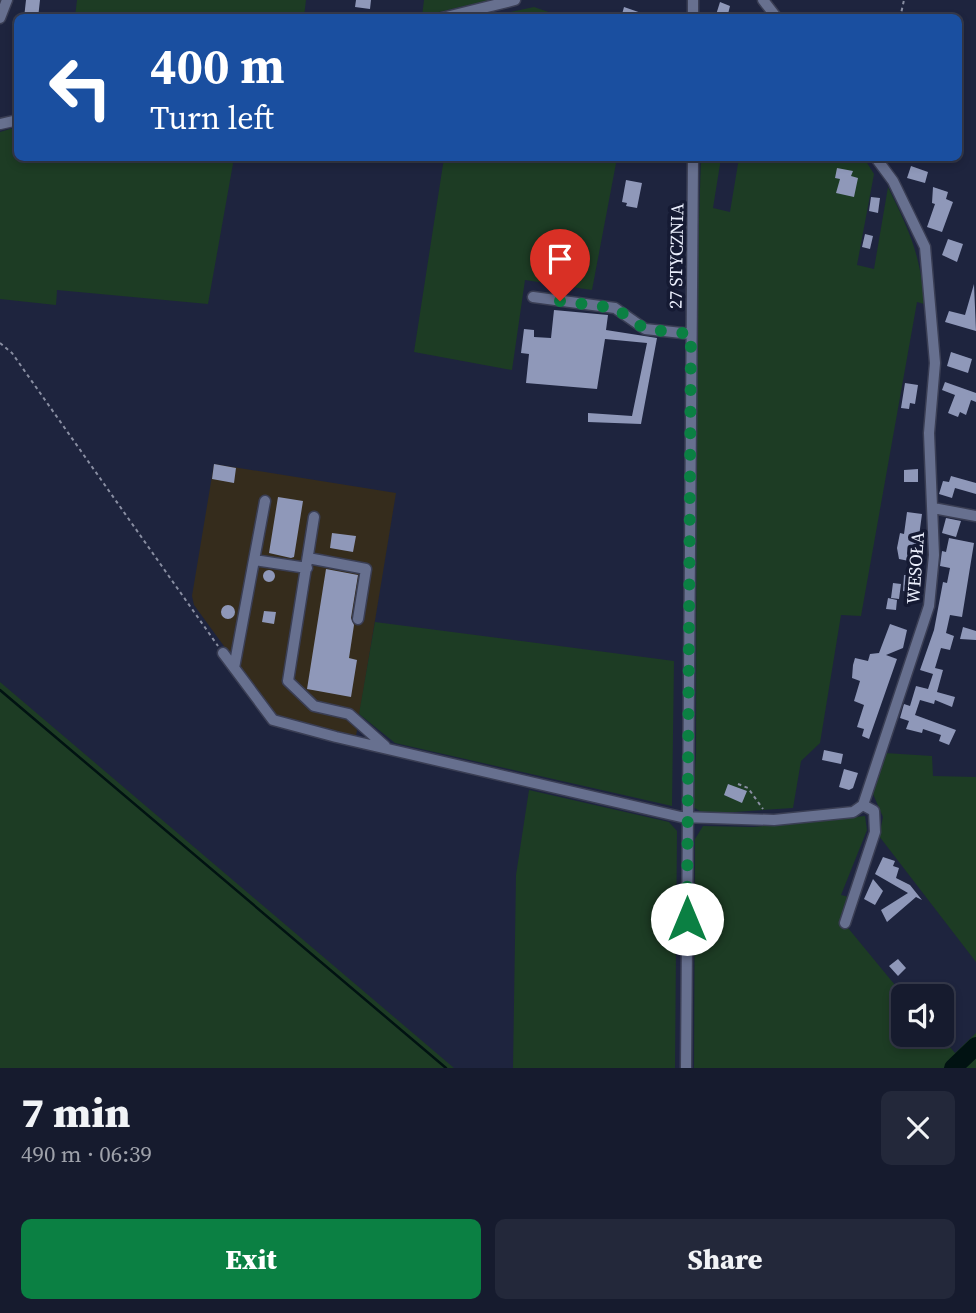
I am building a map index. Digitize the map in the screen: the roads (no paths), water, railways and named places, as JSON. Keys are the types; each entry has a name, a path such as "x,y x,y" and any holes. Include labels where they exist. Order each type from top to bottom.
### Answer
{"street":[{"path":"0,18 6,0"},
{"path":"458,14 514,0"},
{"path":"763,0 774,14"},
{"name":"27 STYCZNIA","path":"686,1068 693,161"},
{"name":"WESOŁA","path":"863,805 929,606 933,582 929,433 935,363 925,247 892,181 878,161"},
{"path":"533,298 615,308 645,329 691,334"},
{"path":"234,668 265,501"},
{"path":"933,508 976,516"},
{"path":"314,517 288,681 314,706 349,714 385,746"},
{"path":"254,560 366,569 358,619"},
{"path":"223,653 273,720 687,817 767,820 853,812 863,805 874,811 875,832 845,923"}],"waterway":[{"path":"0,690 446,1068"},
{"path":"953,1068 976,1046"}]}
